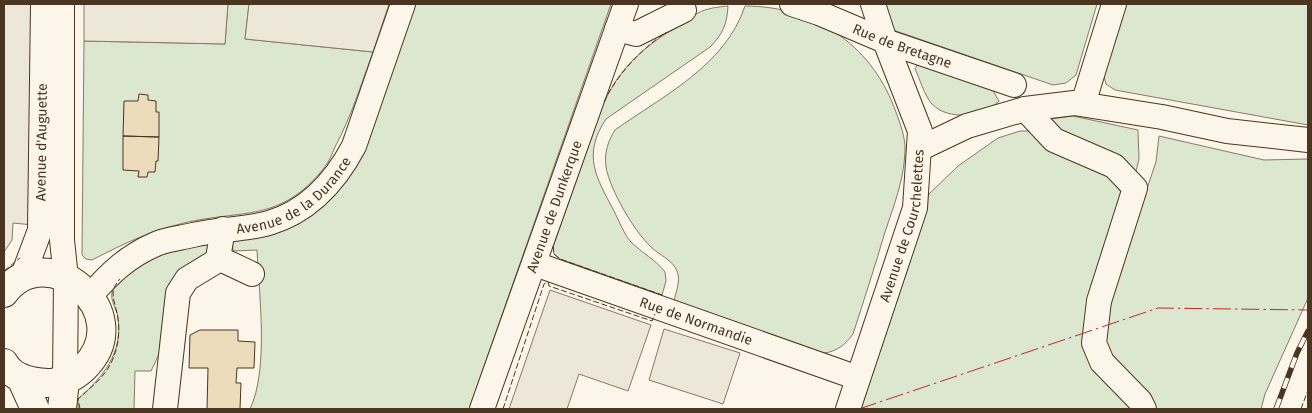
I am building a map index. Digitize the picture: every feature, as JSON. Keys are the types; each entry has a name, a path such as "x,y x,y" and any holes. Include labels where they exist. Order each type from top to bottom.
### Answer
{"main road":[{"path":"9,369 32,382 52,384 65,380 77,374 91,361 98,348 102,329 100,314 91,295 77,282 54,274 34,274 13,286"},
{"path":"9,369 36,409"},
{"path":"62,409 65,380"}],"street":[{"name":"Avenue d'Auguette","path":"13,286 40,230 42,4"},
{"name":"Avenue d'Auguette","path":"62,4 62,240 66,278 65,380"},
{"name":"Avenue de la Durance","path":"91,295 124,260 157,243 223,229 268,223 310,202 328,186 342,168 354,146 403,4"},
{"name":"Avenue de Dunkerque","path":"482,409 626,4"},
{"name":"Rue de Bretagne","path":"792,4 819,13 885,41 1014,85"},
{"name":"Avenue de Courchelettes","path":"848,409 915,208 919,149 920,130 885,41 873,4"},
{"path":"1083,104 1114,4"},
{"path":"617,29 636,34 693,6"},
{"path":"919,149 967,126 1025,109 1074,103 1162,116 1228,131 1308,140"},
{"path":"1025,109 1054,140 1114,166 1135,188 1099,301 1094,343 1102,362 1140,401 1144,409"},
{"path":"165,409 178,293 187,279 211,265 218,258 223,229"},
{"path":"218,258 252,274"},
{"name":"Rue de Normandie","path":"535,264 858,378"}],"green space":[{"path":"228,4 249,4 245,39 373,52 351,112 329,161 308,186 292,198 276,206 260,211 171,226 137,238 92,260 86,259 82,255 84,41 225,44"},
{"path":"413,4 611,4 469,409 250,409 256,393 261,353 261,310 257,250 233,251 232,238 311,212"},
{"path":"885,4 1097,4 1076,75 1066,83 1053,85 893,30"},
{"path":"1126,4 1308,4 1308,125 1115,90 1106,84 1103,73"},
{"path":"728,6 724,28 710,47 606,119 595,144 593,155 597,176 624,231 631,242 665,272 666,281 662,295 560,259 554,254 553,247 604,102 611,88 628,65 660,38 701,11"},
{"path":"745,6 770,8 794,13 816,21 854,47 870,65 883,85 894,107 903,135 905,151 901,182 853,334 842,346 829,352 817,354 674,301 678,286 675,267 651,247 637,231 624,210 608,176 606,167 607,147 615,130 672,91 708,62 723,46 736,27"},
{"path":"924,64 992,89 999,101 984,111 966,115 947,113 932,104 927,96 915,69 917,65"},
{"path":"1073,116 1138,130 1139,159 1135,175 1062,134 1043,120"},
{"path":"1020,131 1030,131 1114,180 1122,194 1087,355 1100,377 1132,409 857,409 929,194 958,166 998,138"},
{"path":"1159,136 1264,160 1308,159 1308,298 1265,394 1261,409 1156,409 1114,360 1103,341 1104,314 1156,162"},
{"path":"207,243 210,247 151,371 135,371 134,409 78,409 78,399 96,382 114,353 119,331 112,295 115,286 135,268 166,251"}],"shaded area":[{"path":"4,4 33,4 33,225 13,223 12,240 4,252"},
{"path":"84,4 228,4 225,44 84,41"},
{"path":"249,4 389,4 373,52 245,39"},
{"path":"550,290 651,325 628,391 579,374 567,409 509,409"},
{"path":"664,329 740,353 723,404 649,380"}],"building":[{"path":"139,94 148,95 148,100 156,101 156,112 159,112 159,137 123,136 124,101 138,101"},
{"path":"123,136 159,137 158,161 156,161 155,172 148,172 147,177 138,177 139,171 123,170"},
{"path":"200,330 238,330 238,341 255,342 254,368 237,368 236,383 241,383 240,409 207,409 208,368 189,368 190,335"}],"railway":[{"path":"1276,409 1297,353 1308,331"}],"fence":[{"path":"604,102 630,63 666,32"},
{"path":"553,246 554,254 560,259 662,295 661,297"},
{"path":"4,271 20,258"},
{"path":"80,409 78,399 105,372 116,351 119,324 113,293 120,279"},
{"path":"503,409 544,284 548,282 549,286 652,321 655,314"},
{"path":"1301,409 1308,390"}],"power":[{"path":"859,409 1158,308 1308,310"}]}
